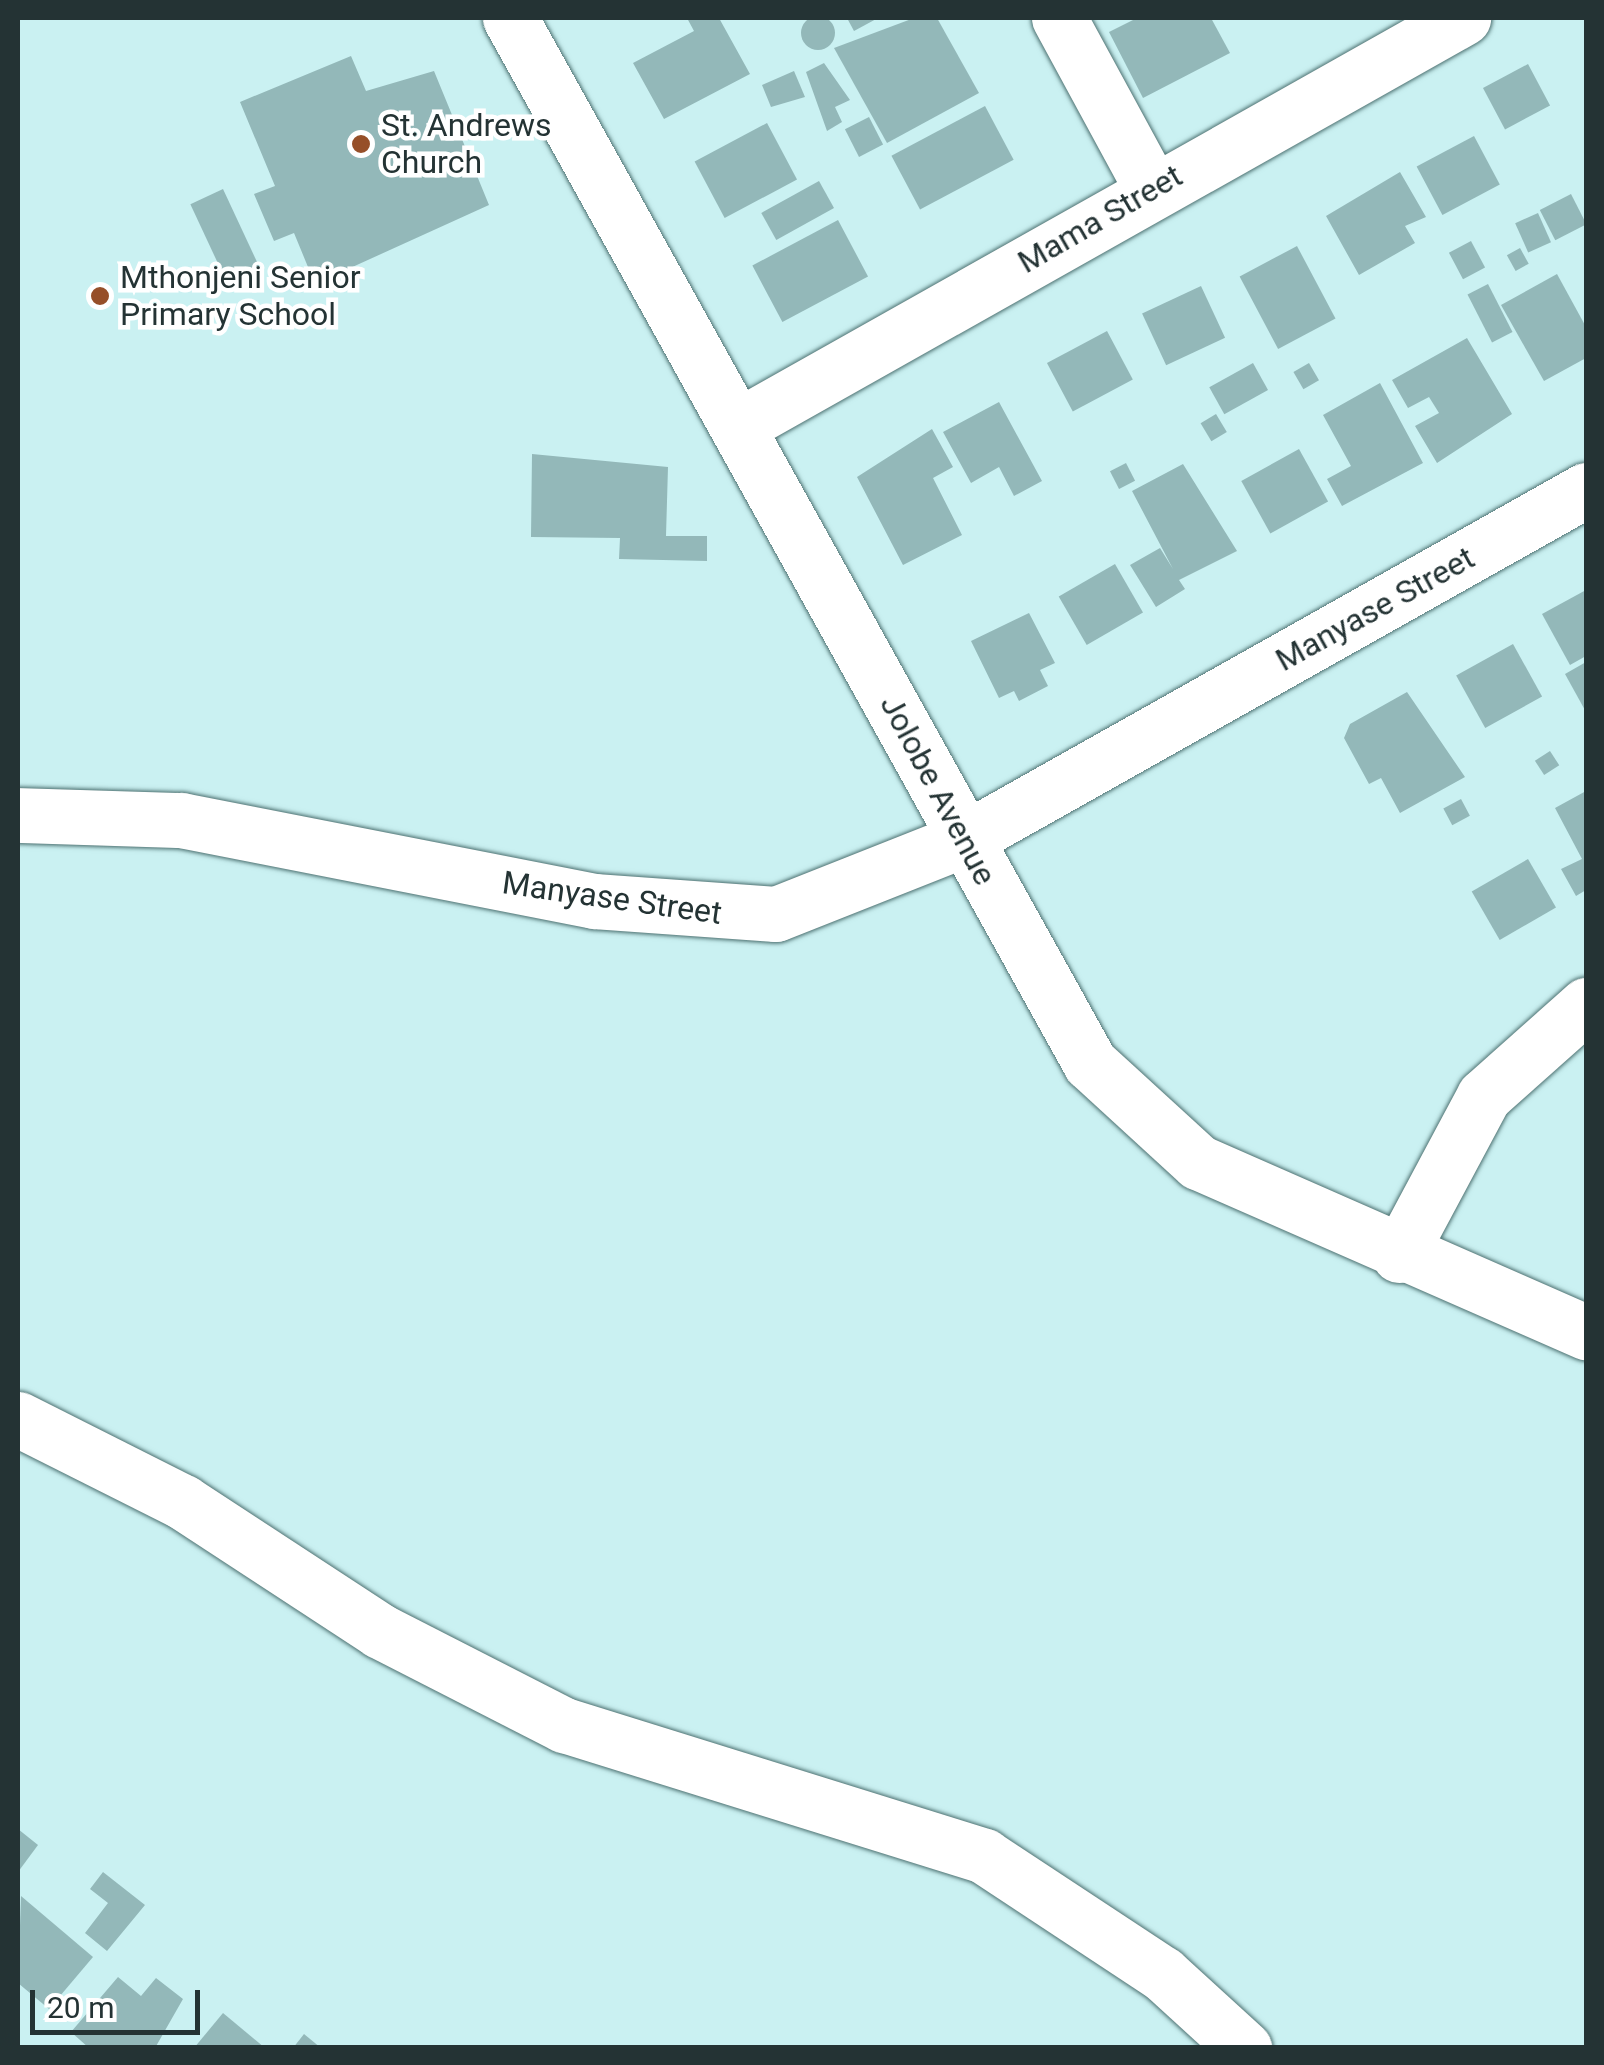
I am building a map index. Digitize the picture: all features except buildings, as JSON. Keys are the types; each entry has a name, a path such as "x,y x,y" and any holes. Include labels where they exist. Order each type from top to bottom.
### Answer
{"street":[{"name":"Jolobe Avenue","path":"510,18 740,425 966,839 1047,999 1123,1101 1198,1162 1399,1255 1586,1332"},
{"path":"1058,18 1152,188"},
{"name":"Mama Street","path":"740,425 1152,188 1464,18"},
{"name":"Manyase Street","path":"18,814 181,820 594,902 714,916 822,902 966,839 1586,490"},
{"path":"1399,1255 1484,1096 1586,1005"},
{"path":"18,1419 183,1502 380,1630 564,1725 984,1856 1163,1974 1244,2048"}],"place":[{"name":"St. Andrews Church","path":"361,144"},
{"name":"Mthonjeni Senior Primary School","path":"100,296"}]}
